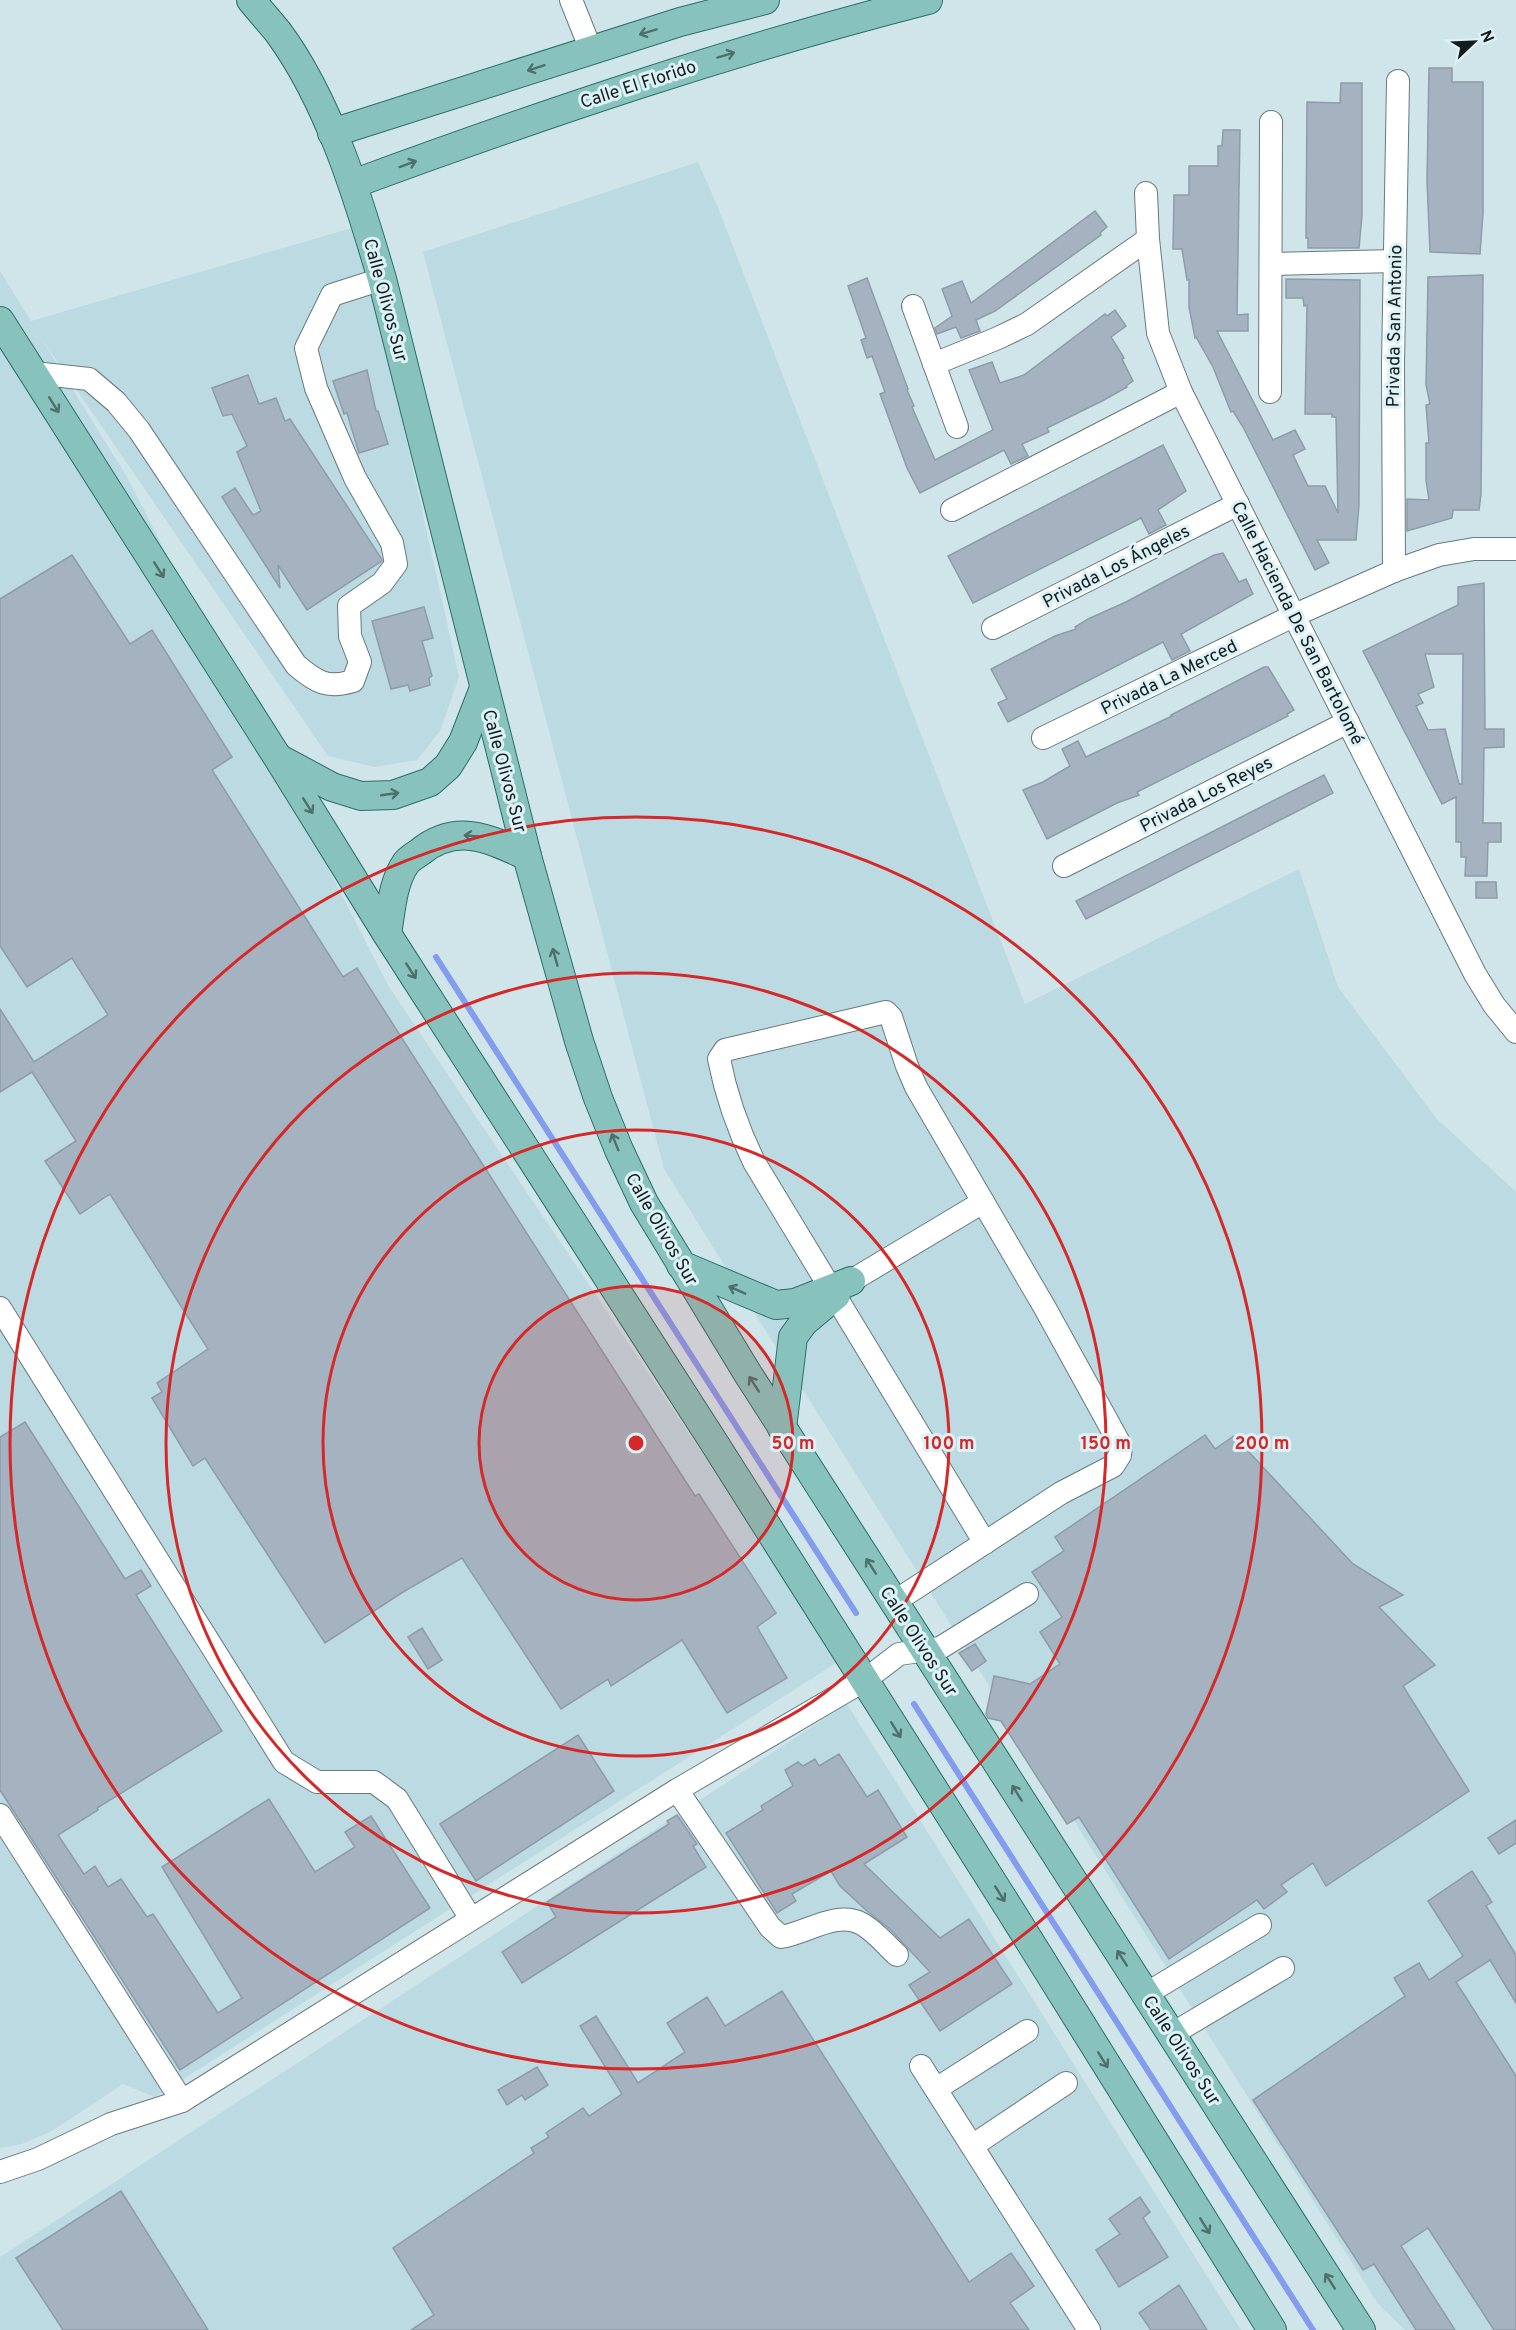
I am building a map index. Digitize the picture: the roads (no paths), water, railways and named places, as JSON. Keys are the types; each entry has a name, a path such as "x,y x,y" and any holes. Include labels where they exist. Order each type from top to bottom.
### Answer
{"main road":[{"name":"Calle Olivos Sur","path":"251,0 284,42 308,81 353,184 382,279 527,856 579,1041 618,1150 644,1203 782,1428 1361,2329"},
{"path":"332,133 680,22 765,0"},
{"name":"Calle El Florido","path":"353,184 531,119 691,66 758,45 928,0"},
{"path":"0,321 387,934 864,1680 1272,2330"},
{"path":"278,758 332,787 361,796 393,795 430,782 448,766 463,742 484,688"},
{"path":"387,934 394,892 406,863 428,845 446,838 468,835 488,838 527,856"},
{"path":"681,1265 776,1305 795,1303 840,1289"},
{"path":"782,1428 793,1336 804,1322 840,1289"},
{"path":"776,1305 793,1336"}],"street":[{"path":"571,0 591,50"},
{"name":"Privada San Antonio","path":"1394,572 1393,365 1398,81"},
{"path":"1270,392 1271,122"},
{"name":"Calle Hacienda De San Bartolomé","path":"1146,193 1148,239 1158,333 1181,392 1475,974 1494,1005 1516,1032"},
{"path":"934,364 1027,324 1148,239"},
{"path":"1271,264 1395,261"},
{"path":"34,373 89,379 116,402 139,430 296,665 313,680 336,686 353,681 360,662 350,636 349,606 382,583 396,564 392,543 355,478 315,388 306,348 332,295 382,279"},
{"path":"913,306 957,427"},
{"path":"952,510 1181,392"},
{"name":"Privada Los Ángeles","path":"993,628 1238,504"},
{"name":"Privada La Merced","path":"1043,738 1295,615 1394,572 1439,555 1474,549 1516,549"},
{"name":"Privada Los Reyes","path":"1064,866 1348,722"},
{"path":"894,1602 984,1543 1060,1493 1113,1466 1120,1455 1121,1446 916,1087 891,1017 886,1012 725,1050 719,1059 739,1131 754,1162 840,1289 984,1543"},
{"path":"840,1289 983,1202"},
{"path":"0,1308 284,1762 317,1782 374,1782 397,1799 471,1919"},
{"path":"0,2172 38,2159 111,2124 182,2101 677,1790 864,1680 899,1654 940,1648 1027,1594"},
{"path":"677,1790 770,1927 781,1937 840,1918 862,1923 897,1955"},
{"path":"0,1815 182,2101"},
{"path":"1146,1994 1260,1925"},
{"path":"1172,2034 1283,1968"},
{"path":"936,2089 1027,2031"},
{"path":"921,2066 1089,2330"},
{"path":"972,2146 1066,2083"}],"waterway":[{"path":"436,957 856,1613"},
{"path":"914,1704 1313,2330"}]}
